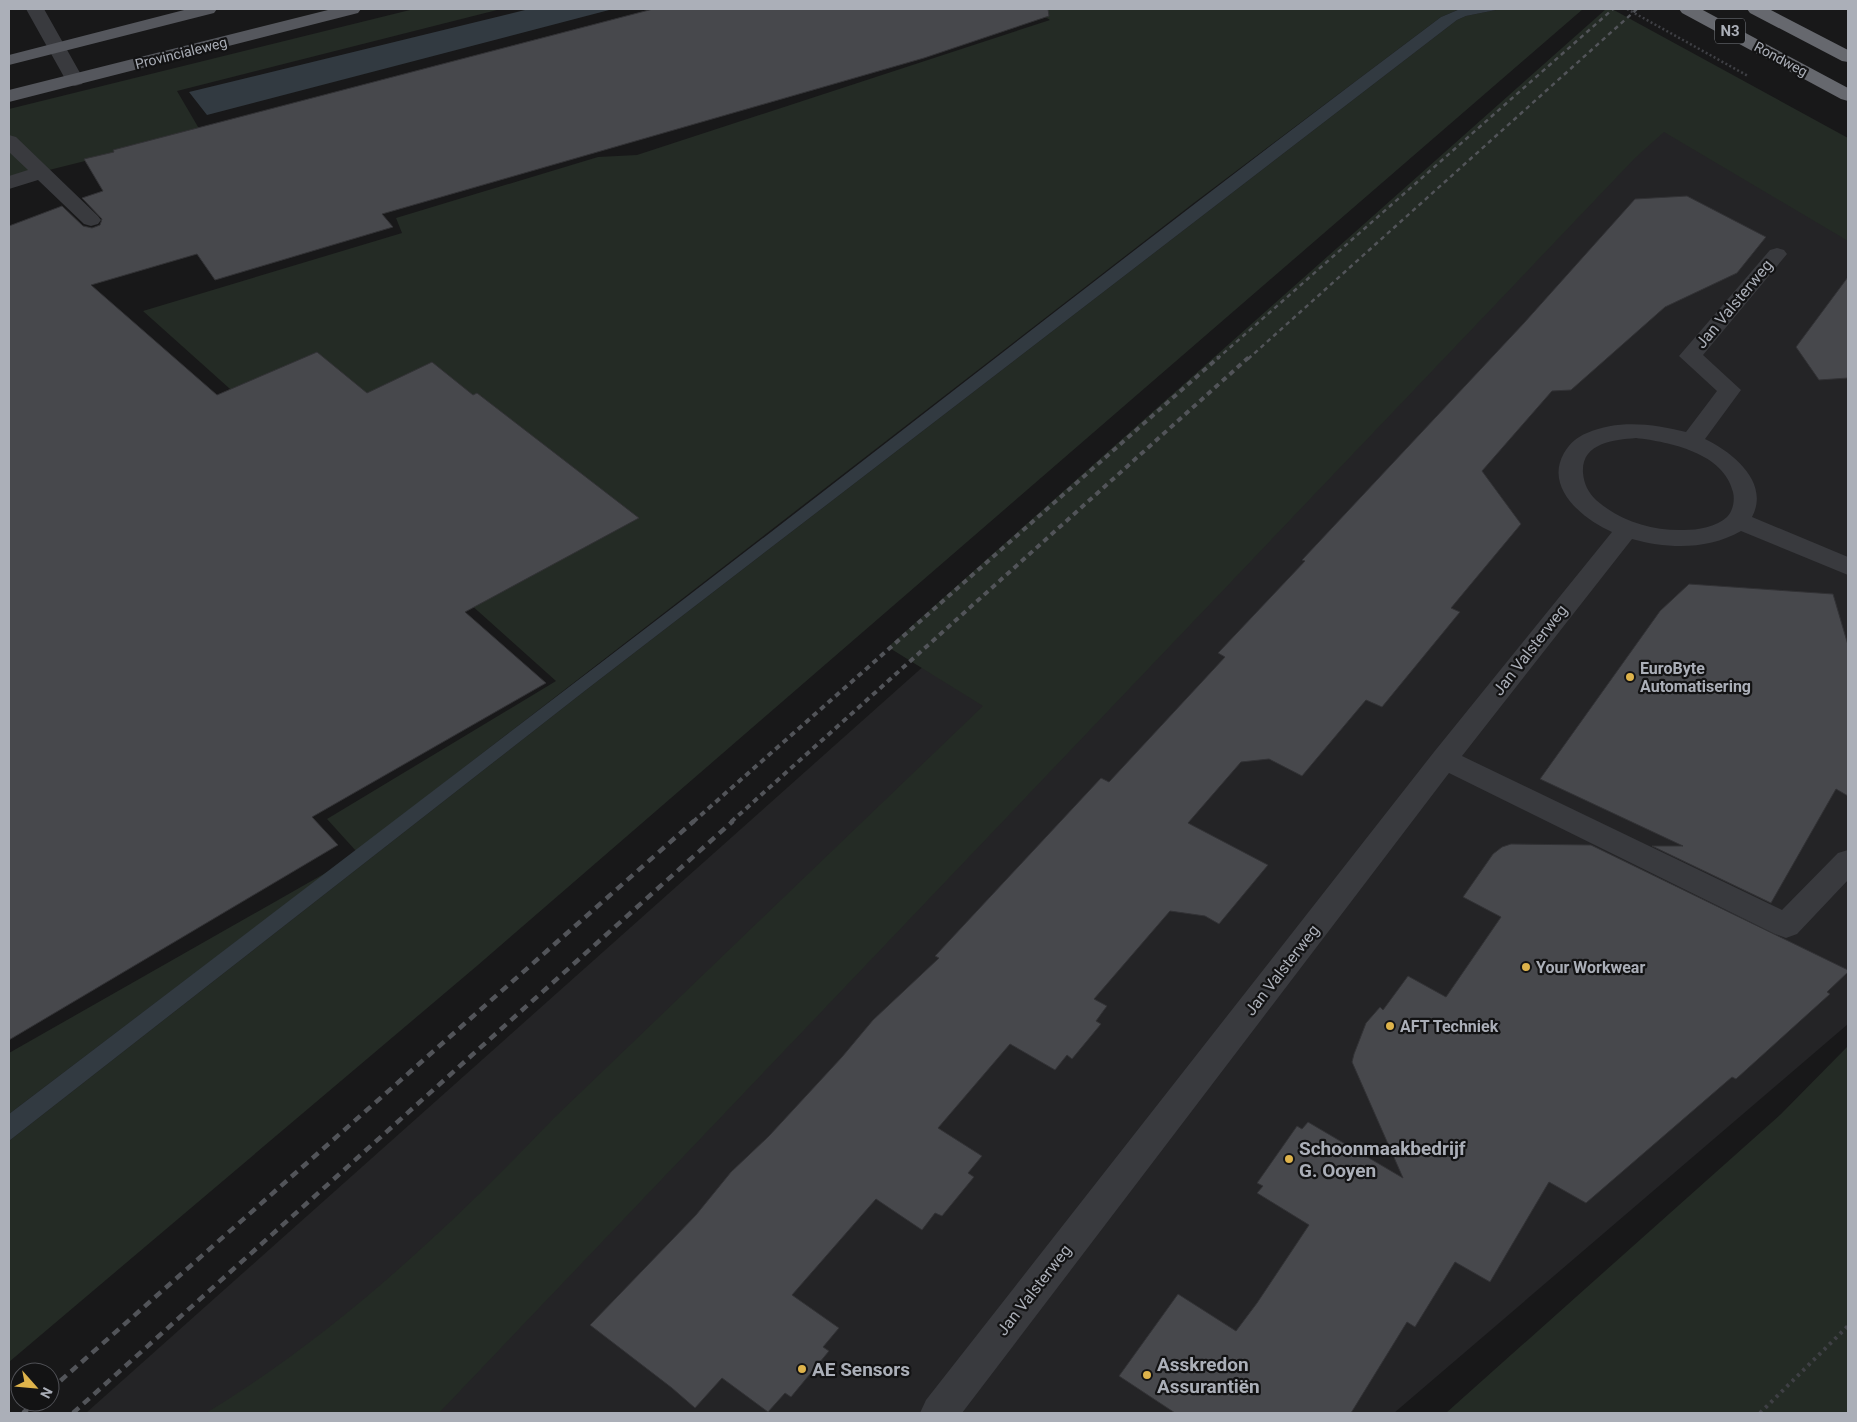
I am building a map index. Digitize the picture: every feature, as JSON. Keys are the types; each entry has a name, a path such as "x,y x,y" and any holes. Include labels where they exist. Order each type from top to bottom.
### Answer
{"highway":[{"name":"Rondweg","path":"1688,9 1848,95"},
{"name":"N3","path":"1756,9 1848,57"}],"main road":[{"path":"9,60 208,9"},
{"name":"Provincialeweg","path":"9,96 352,9"}],"street":[{"path":"35,9 75,80"},
{"path":"9,141 91,220"},
{"path":"9,183 41,172"},
{"name":"Jan Valsterweg","path":"1691,442 1730,390 1690,356 1776,254"},
{"path":"1636,431 1660,433 1691,442 1711,451 1732,468 1745,486 1746,504 1737,520 1718,533 1691,538 1658,537 1627,529 1604,518 1592,509 1574,489 1569,474 1571,460 1580,448 1594,438 1614,433 1636,431"},
{"path":"1737,520 1848,567"},
{"name":"Jan Valsterweg","path":"939,1413 1444,759 1627,529"},
{"path":"1444,759 1786,926 1848,862"}],"path":[{"path":"1627,9 1748,76"},
{"path":"1760,1413 1848,1326"}],"shaded area":[{"path":"414,9 501,9 177,91 201,132 9,180 9,109"},
{"path":"529,9 613,9 207,115 189,92"},
{"path":"1033,9 1460,9 1441,17 1195,202 356,851 327,819 556,681 143,311 402,233 396,218 598,157 637,155 1050,20"},
{"path":"1460,9 1501,9 1466,16 1457,20 586,690 9,1141 9,1114 711,578 1336,96 1441,17"},
{"path":"1501,9 1583,9 478,965 9,1362 9,1141 586,690 1457,20 1466,16"},
{"path":"1606,9 1612,9 1848,138 1848,241 1664,132 1635,158 439,1413 206,1413 300,1349 389,1278 431,1240 553,1119 983,706 888,647"},
{"path":"1637,30 1848,146 1848,1024 1394,1413 86,1413"},
{"path":"329,871 9,1114 9,1053"},
{"path":"1848,1046 1848,1413 1446,1413 1781,1114"}],"building":[{"path":"653,9 1048,9 1049,16 924,58 382,214 393,227 215,280 197,254 91,285 217,395 317,352 367,393 432,362 473,395 477,393 639,518 465,612 546,683 312,817 338,845 9,1040 9,226 62,206 83,226 92,228 100,225 102,219 82,198 103,191 84,159"},
{"path":"1687,196 1766,237 1737,273 1665,307 1571,390 1552,391 1482,471 1521,524 1451,608 1460,612 1382,707 1366,700 1302,776 1269,759 1241,762 1188,823 1268,865 1219,924 1205,916 1170,911 1094,999 1107,1006 1096,1021 1101,1024 1072,1059 1067,1055 1055,1070 1010,1044 938,1128 982,1156 968,1173 974,1177 942,1216 935,1213 922,1230 876,1199 792,1295 839,1328 823,1347 829,1351 791,1397 785,1393 768,1412 722,1378 695,1408 590,1325 696,1215 731,1172 769,1136 842,1057 873,1020 939,958 935,956 1101,778 1109,782 1225,657 1218,653 1305,561 1302,560 1524,323 1635,199"},
{"path":"1848,277 1848,378 1819,380 1796,347"},
{"path":"1689,584 1833,594 1848,645 1848,796 1836,789 1771,903 1652,846 1683,846 1540,779 1660,611"},
{"path":"1511,844 1591,845 1848,970 1848,972 1827,992 1830,994 1736,1079 1732,1077 1586,1203 1549,1182 1490,1282 1455,1262 1415,1327 1407,1322 1351,1413 1175,1413 1119,1376 1178,1294 1236,1331 1257,1303 1309,1225 1257,1193 1263,1186 1257,1183 1297,1126 1302,1129 1308,1122 1403,1178 1352,1062 1354,1054 1366,1023 1380,1007 1383,1010 1408,976 1446,997 1501,917 1463,897 1493,854 1502,847"}],"railway":[{"path":"1217,359 1613,9"},
{"path":"1248,359 1637,9"},
{"path":"693,822 1219,357"},
{"path":"731,822 1249,357"},
{"path":"60,1381 694,821"},
{"path":"73,1413 733,821"}],"place":[{"name":"EuroByte Automatisering","path":"1630,677"},
{"name":"Your Workwear","path":"1526,967"},
{"name":"AFT Techniek","path":"1390,1026"},
{"name":"Schoonmaakbedrijf G. Ooyen","path":"1289,1159"},
{"name":"AE Sensors","path":"802,1369"},
{"name":"Asskredon Assurantiën","path":"1147,1375"}]}
